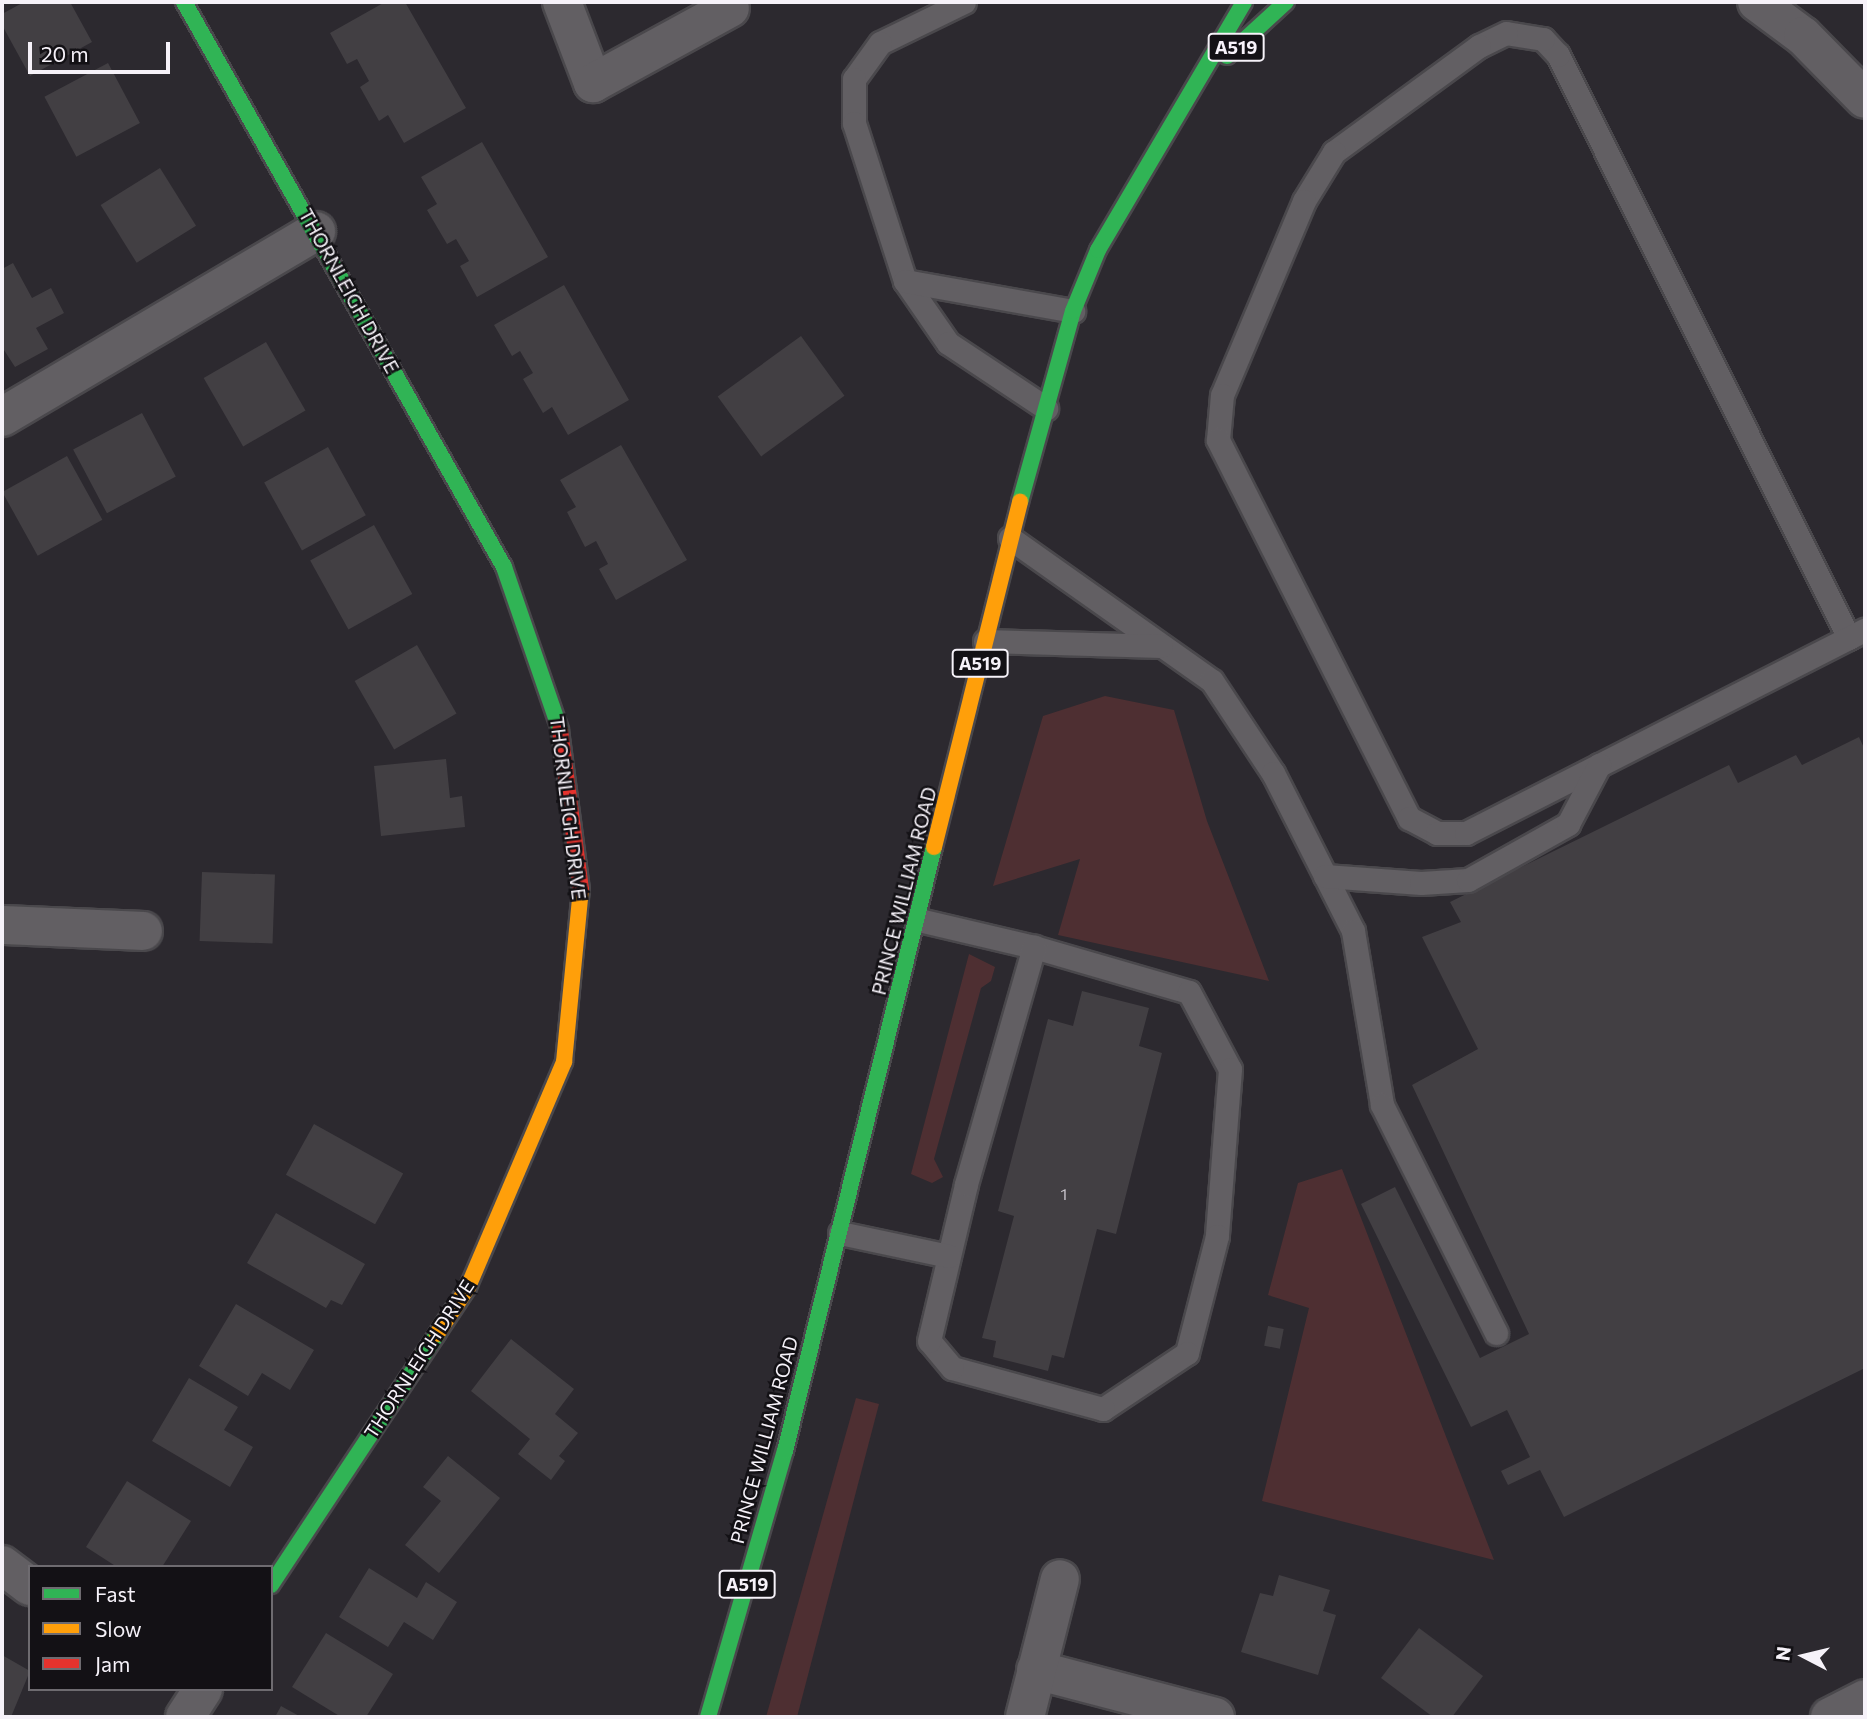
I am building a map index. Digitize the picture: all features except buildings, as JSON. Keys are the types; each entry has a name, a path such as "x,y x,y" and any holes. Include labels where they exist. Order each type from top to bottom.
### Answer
{"main road":[{"name":"THORNLEIGH DRIVE","path":"184,2 504,567 558,714 583,895 564,1062 468,1287 273,1582"},
{"name":"PRINCE WILLIAM ROAD","path":"708,1717 785,1451 919,920 1010,538 1073,311 1098,250 1244,2"},
{"name":"PRINCE WILLIAM ROAD","path":"1188,94 1286,2"}],"street":[{"path":"562,2 593,83 730,8"},
{"path":"1757,2 1803,36 1865,99"},
{"path":"1779,2 1803,36"},
{"path":"2,417 316,231"},
{"path":"2,925 143,931"},
{"path":"2,1565 28,1584"},
{"path":"1025,1717 1060,1579"},
{"path":"1037,1670 1215,1717"},
{"path":"1830,1717 1865,1699"}],"lane":[{"path":"964,2 880,43 854,79 854,123 905,281 948,343 1046,408"},
{"path":"1506,33 1543,39 1558,55 1857,634 1466,833 1437,833 1409,818 1218,440 1222,395 1317,175 1354,132 1479,46 1506,33"},
{"path":"905,281 1073,311"},
{"path":"1010,538 1212,681 1273,773 1353,931 1382,1105 1496,1333"},
{"path":"985,641 1161,646"},
{"path":"1325,876 1421,883 1468,880 1568,824 1600,765"},
{"path":"919,920 1034,947 1189,992 1230,1069 1217,1236 1187,1353 1103,1409 952,1368 929,1341 949,1256 1034,947"},
{"path":"840,1233 949,1256"}],"shaded area":[{"path":"1105,696 1174,710 1207,821 1269,981 1058,935 1080,859 993,886 1043,716"},
{"path":"969,954 995,967 991,981 981,988 934,1159 943,1177 932,1183 911,1174"},
{"path":"1342,1169 1494,1560 1262,1501 1309,1308 1268,1295 1298,1183"},
{"path":"856,1398 879,1404 797,1717 766,1717"}],"traffic: fast":[{"path":"184,2 504,567 560,730"},
{"path":"1020,502 1073,311 1098,250 1244,2"},
{"path":"1227,56 1286,2"},
{"path":"708,1717 785,1451 934,847"},
{"path":"273,1582 437,1334"}],"traffic: slow":[{"path":"934,847 1020,502"},
{"path":"437,1334 468,1287 564,1062 581,890"}],"traffic: jam":[{"path":"560,730 581,890"}]}
